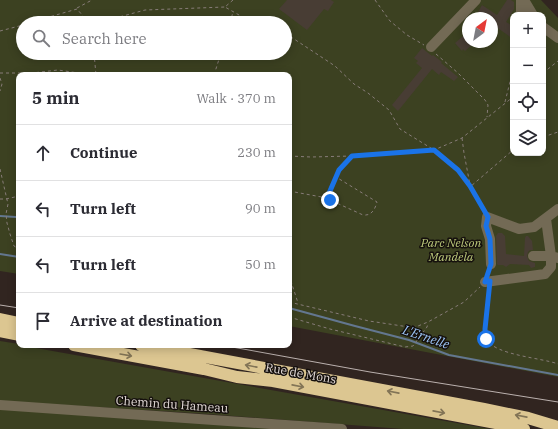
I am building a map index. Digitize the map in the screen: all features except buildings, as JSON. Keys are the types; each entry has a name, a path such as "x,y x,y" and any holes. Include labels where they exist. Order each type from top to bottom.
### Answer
{"highway":[{"path":"0,319 16,322"},
{"path":"0,332 16,335"},
{"name":"Rue de Mons","path":"90,348 204,369 237,377 272,381 524,429"},
{"name":"Rue de Mons","path":"156,348 484,409 528,418 558,427"}],"street":[{"path":"429,48 476,0"},
{"path":"521,12 523,0"},
{"path":"523,0 531,12"},
{"path":"546,30 558,38"},
{"path":"491,264 490,239 486,226 488,217 519,229 534,227 558,209"},
{"path":"487,282 546,274 551,268 554,257 546,219"},
{"path":"533,256 554,257"},
{"name":"Chemin du Hameau","path":"0,405 342,429"}],"path":[{"path":"52,16 77,9 92,0"},
{"path":"225,7 233,0"},
{"path":"375,0 390,21 407,35 429,48 458,73 485,100 488,105 487,117"},
{"path":"123,16 145,10 225,7 240,16"},
{"path":"77,9 83,16"},
{"path":"232,16 233,12"},
{"path":"0,31 16,26"},
{"path":"292,38 335,66 354,84 389,110 400,129 434,150 458,170 470,186 488,217"},
{"path":"95,60 96,72"},
{"path":"215,72 219,60"},
{"path":"546,71 558,61"},
{"path":"41,72 58,70 72,72"},
{"path":"0,73 16,73"},
{"path":"0,78 2,84 0,91"},
{"path":"505,103 510,82"},
{"path":"292,156 311,158 434,150 462,138 510,99"},
{"path":"546,136 558,132"},
{"path":"462,138 470,186"},
{"path":"470,186 510,153"},
{"path":"327,198 339,170 352,156"},
{"path":"0,169 8,204 6,214 7,223 14,246 16,247"},
{"path":"292,192 327,198 363,215 369,215 372,213 377,202 336,177"},
{"path":"0,199 16,197"},
{"path":"292,303 369,321 409,327 418,326 428,322 464,302 487,282"},
{"path":"487,282 485,329 486,339 490,344 504,352 558,364"},
{"path":"292,284 299,304"},
{"path":"292,318 330,329 405,347 413,346 427,327 428,322"}],"green space":[{"name":"Parc Nelson Mandela","path":"0,0 541,0 558,18 558,377 292,327 292,72 16,72 16,274 0,271"},
{"path":"0,341 16,344 16,348 36,348 490,429 403,429 208,414 0,401"},
{"path":"0,409 290,429 0,429"}],"waterway":[{"path":"0,216 16,217"},
{"name":"L'Ernelle","path":"0,254 16,257"},
{"name":"L'Ernelle","path":"292,309 409,340 449,355 558,375"}],"tram line":[{"path":"0,305 16,308"},
{"path":"238,348 370,372 558,402"}],"route":[{"path":"330,200 327,198 339,170 352,156 434,150 458,170 470,186 488,217 486,226 490,239 491,264 485,282 490,281 485,329 486,339"}]}
